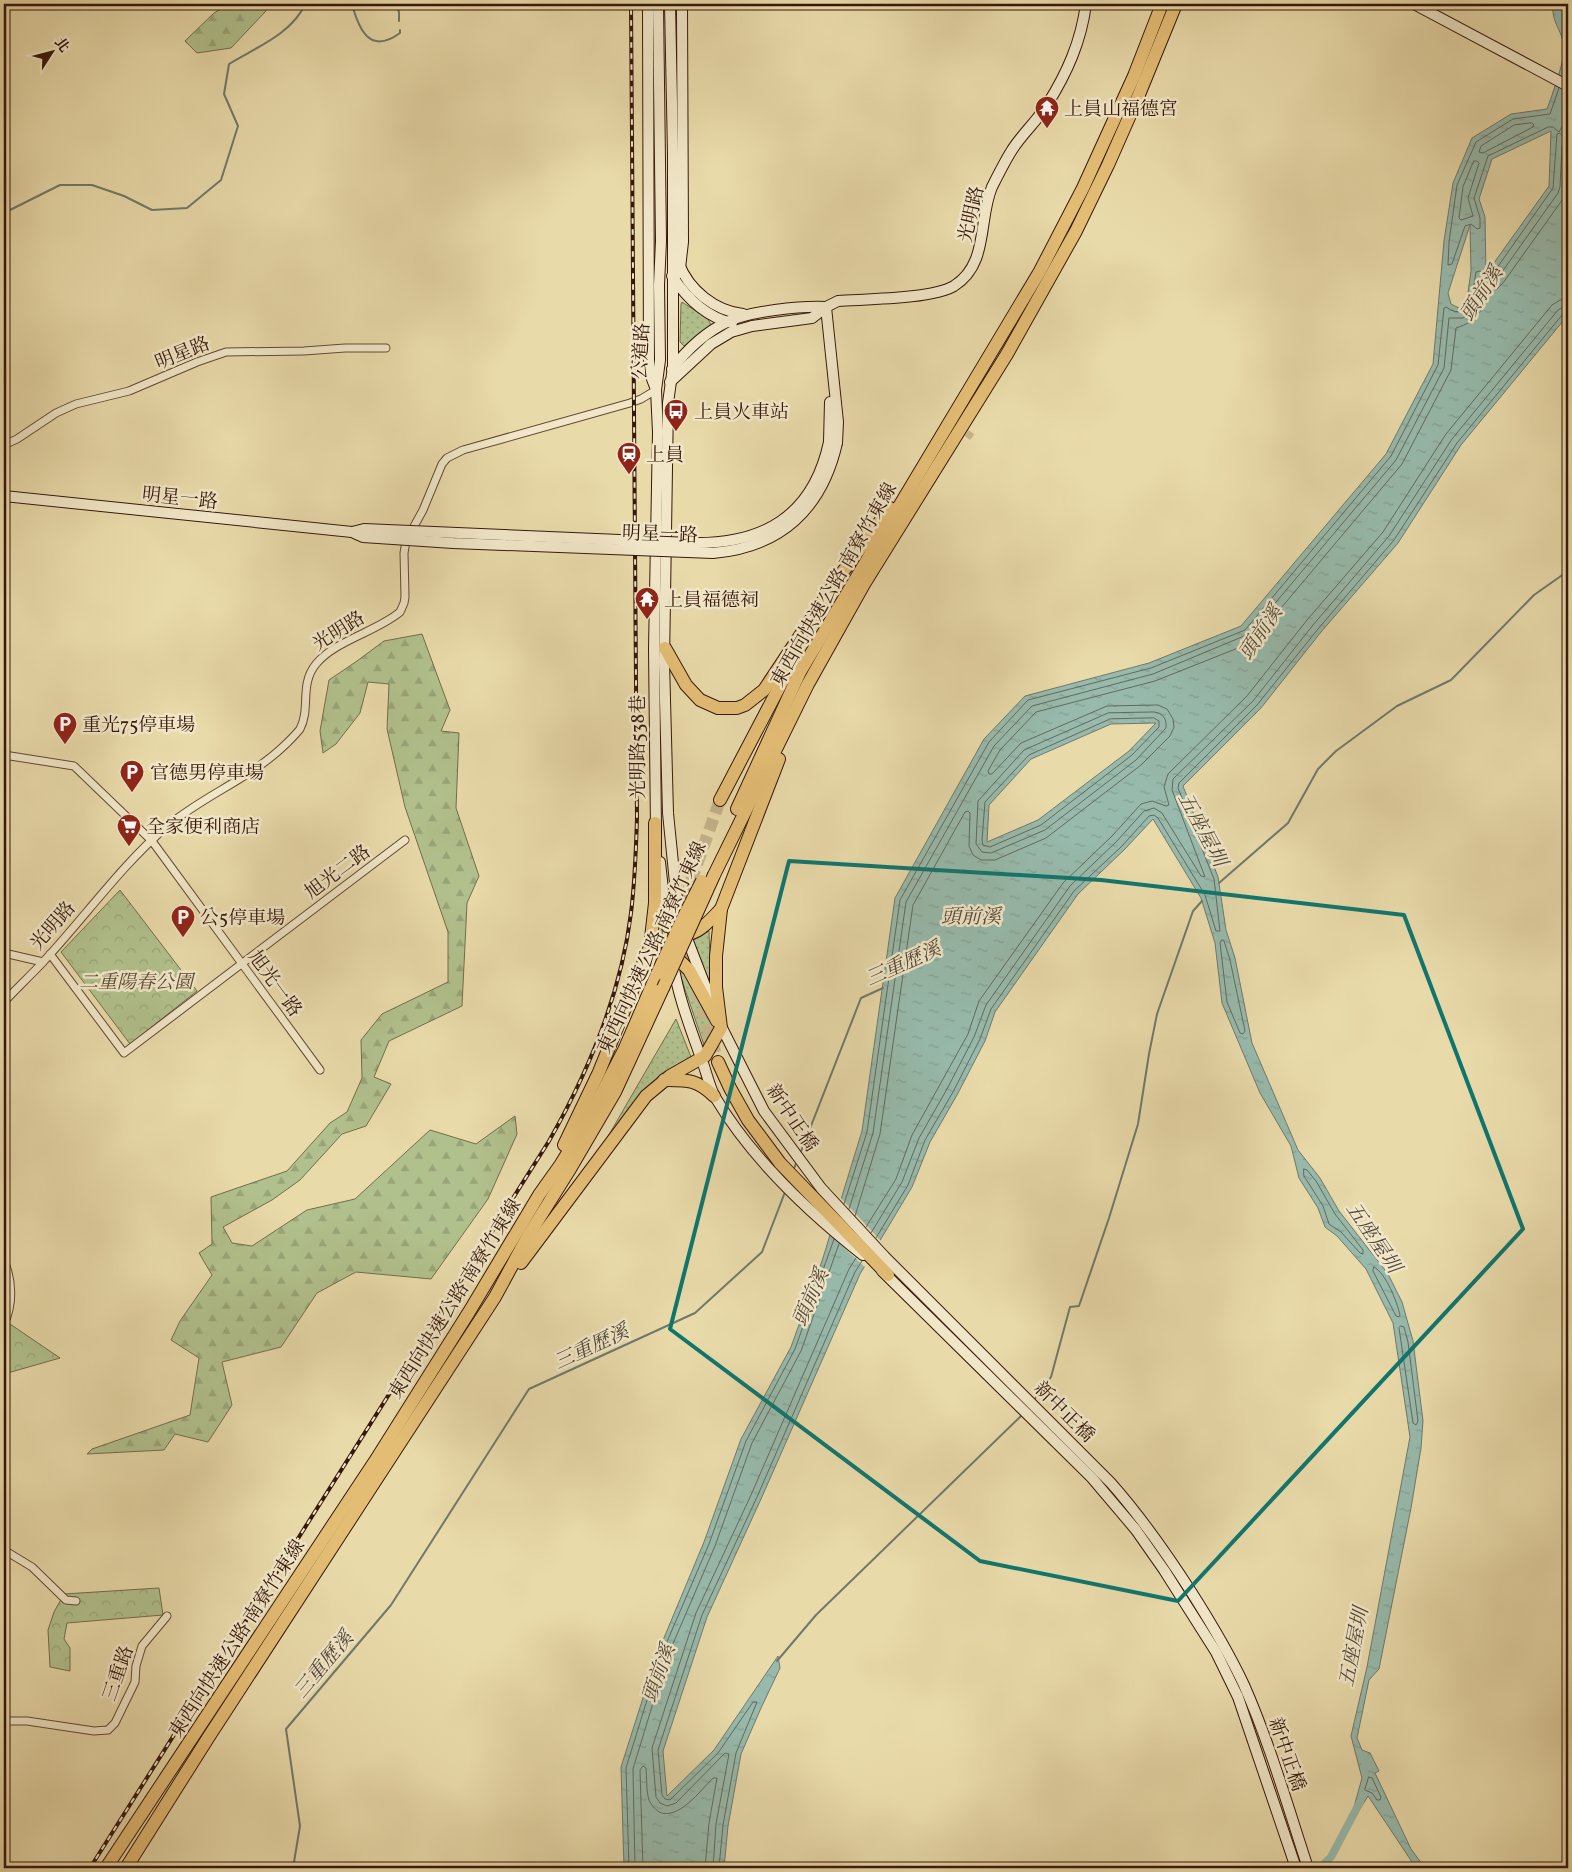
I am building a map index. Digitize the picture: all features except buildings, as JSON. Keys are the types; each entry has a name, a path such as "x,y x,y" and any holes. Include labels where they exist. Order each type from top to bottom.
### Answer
{"highway":[{"name":"東西向快速公路 南寮竹東線","path":"126,1868 208,1738 495,1296 528,1236 570,1169 614,1092 663,988 800,672 1040,271 1083,188 1134,76 1162,4"},
{"name":"東西向快速公路 南寮竹東線","path":"106,1868 377,1458 588,1120 625,1048 682,920 712,872 808,684 864,584 1007,354 1076,231 1112,156 1176,4"},
{"path":"665,648 686,685 700,700 718,708 737,708 753,701 764,690 839,577 924,465"},
{"path":"720,800 816,614"},
{"path":"495,1296 646,1096 664,1080 705,1056 721,1028 716,987 716,956 721,909 808,684"},
{"path":"539,1196 599,1072 650,947 655,903 655,823"},
{"path":"667,921 669,927 676,934 686,936 701,930 721,909"},
{"path":"638,977 652,959 663,953 671,952 689,970 721,1028"},
{"path":"718,1062 748,1120 780,1163 888,1275"},
{"path":"664,1080 696,1082 704,1086 714,1096"}],"street":[{"name":"公道路","path":"648,4 649,371 656,390"},
{"name":"公道路","path":"656,390 660,360 661,238 658,4"},
{"name":"公道路","path":"670,4 683,242 680,268 673,279"},
{"name":"公道路","path":"672,374 672,242 678,175 682,4"},
{"name":"光明路","path":"672,374 711,344 731,332 752,326 812,318 826,306 838,301 931,294 952,287 966,276 979,253 992,188 1012,150 1047,106 1067,69 1080,39 1086,4"},
{"path":"1414,4 1568,86"},
{"name":"公道路","path":"650,242 673,279 700,308 726,322 752,326"},
{"name":"公道路","path":"672,242 680,268 699,293 714,305 732,313 756,314"},
{"name":"光明路","path":"4,1002 43,962 110,885 166,827 240,779 287,743 300,729 308,676 317,663 341,645 400,612 405,597 404,553 406,541 423,510 437,471 447,458 463,450 634,401 656,390 672,374 693,347 726,322 756,314 811,306 826,306"},
{"name":"明星一路","path":"4,496 352,532 363,537 453,543 697,552 732,551 770,538 789,525 806,510 826,480 833,461 833,442 838,422 826,306"},
{"name":"明星路","path":"4,445 17,439 56,413 76,404 129,391 197,362 226,352 386,348"},
{"name":"光明路538巷","path":"672,374 668,431 665,648 668,813 676,892 686,936 721,1028"},
{"name":"光明路538巷","path":"656,390 658,432 654,649 655,823 676,985 714,1096"},
{"name":"旭光一路","path":"4,755 74,766 152,842 320,1070"},
{"name":"旭光二路","path":"50,954 124,1053 405,840"},
{"path":"4,953 43,962"},
{"name":"新中正橋","path":"721,1028 764,1111 821,1188 885,1257 1111,1483 1137,1512 1213,1627 1244,1685 1266,1741 1308,1868"},
{"name":"新中正橋","path":"714,1096 743,1137 804,1205 844,1241 888,1275 1092,1478 1136,1530 1216,1652 1238,1697 1296,1868"},
{"path":"4,1261 10,1283 12,1301 10,1312 4,1324"},
{"path":"4,1550 32,1567 66,1600 76,1601"},
{"name":"三重路","path":"4,1721 27,1721 94,1731 108,1730 115,1722 135,1682 136,1666 142,1646 167,1616"}],"highlighted area":[{"path":"789,861 1101,880 1404,915 1523,1229 1178,1601 980,1561 670,1329"}],"green space":[{"path":"229,4 270,4 265,12 231,48 197,53 185,41 214,13"},
{"path":"682,302 708,319 711,325 684,346 680,342"},
{"path":"422,634 450,710 441,731 459,733 456,808 479,876 467,903 462,1006 389,1041 374,1077 391,1084 366,1126 342,1134 300,1180 272,1200 223,1227 232,1243 252,1246 307,1210 355,1199 430,1130 476,1144 515,1116 517,1134 488,1199 431,1279 356,1272 317,1293 281,1347 222,1362 232,1405 208,1442 175,1434 164,1450 87,1454 92,1449 190,1415 199,1358 171,1340 180,1321 212,1275 199,1253 212,1244 211,1197 287,1171 330,1123 347,1112 362,1078 361,1040 382,1014 448,982 448,932 405,807 387,729 389,684 368,682 360,713 336,744 323,753 320,731 329,680 384,641"},
{"name":"二重陽春公園","path":"120,890 197,991 130,1044 61,952"},
{"path":"660,914 664,945 654,954"},
{"path":"709,931 711,986 692,941"},
{"path":"674,957 688,975 714,1028 705,1048"},
{"path":"676,1019 691,1057 603,1145"},
{"path":"10,1324 60,1358 4,1374 4,1335"},
{"path":"159,1588 163,1615 67,1623 64,1639 70,1648 70,1671 50,1667 48,1630 54,1612 64,1594"}],"water":[{"name":"頭前溪","path":"1553,4 1568,4 1568,121 1565,132 1568,138 1568,315 1461,445 1398,543 1321,632 1261,708 1183,786 1218,877 1226,930 1235,958 1252,1043 1298,1150 1320,1178 1339,1211 1388,1274 1402,1302 1413,1341 1423,1421 1421,1448 1379,1669 1369,1680 1357,1738 1362,1750 1370,1753 1379,1771 1375,1773 1411,1849 1425,1868 1416,1868 1368,1796 1357,1814 1354,1807 1362,1778 1351,1736 1367,1667 1410,1437 1393,1323 1366,1269 1337,1236 1325,1227 1318,1208 1299,1178 1291,1146 1260,1093 1222,1003 1215,943 1201,898 1153,819 1078,894 995,1012 985,1041 930,1142 912,1187 860,1274 707,1617 663,1751 667,1796 714,1750 778,1656 780,1668 741,1754 728,1826 724,1868 624,1868 621,1767 656,1657 704,1542 741,1439 791,1347 822,1261 862,1131 895,898 984,739 1025,696 1149,663 1241,626 1386,454 1433,364 1444,241 1453,183 1472,138 1511,114 1547,109 1558,77 1564,51 1563,39 1553,15","holes":["1551,131 1549,186 1486,274 1485,217 1479,199 1492,159","1470,225 1471,271 1467,299 1459,308 1451,304 1448,293","1156,723 1129,751 1038,820 987,842 989,805 1031,759 1111,724"]}],"pier":[{"path":"839,1196 882,1242 866,1268 828,1233"}],"waterway":[{"path":"4,213 60,185 92,185 124,196 152,210 187,208 221,180 238,126 224,94 229,64 283,32 292,23 305,4"},
{"path":"352,4 362,30 373,40 390,39 400,33 400,30"},
{"path":"395,4 399,12 399,21"},
{"name":"五座屋圳","path":"1219,883 1288,823 1318,769 1336,751 1397,706 1451,680 1534,595 1568,571"},
{"path":"1034,1400 1051,1377 1070,1307 1079,1306 1109,1218 1138,1124 1157,1014 1193,911 1202,901"},
{"name":"三重歷溪","path":"800,1154 861,998 883,988"},
{"name":"三重歷溪","path":"793,1171 797,1161"},
{"name":"三重歷溪","path":"293,1868 300,1826 286,1729 391,1605 529,1389 695,1313 762,1252 785,1192"},
{"path":"777,1661 816,1615 1022,1415"},
{"path":"1320,1868 1331,1857 1360,1802"}],"tunnel":[{"path":"958,427 975,439"},
{"path":"679,915 720,800"},
{"path":"684,937 694,982 718,1062"}],"railway":[{"path":"90,1868 549,1141 590,1059 620,973 631,913 637,818 631,4"}],"place":[{"name":"上員山福德宮","path":"1047,129"},
{"name":"上員火車站","path":"676,432"},
{"name":"上員","path":"629,475"},
{"name":"上員福德祠","path":"647,620"},
{"name":"重光75停車場","path":"65,745"},
{"name":"官德男停車場","path":"132,793"},
{"name":"全家便利商店","path":"129,847"},
{"name":"公5停車場","path":"183,938"}]}
